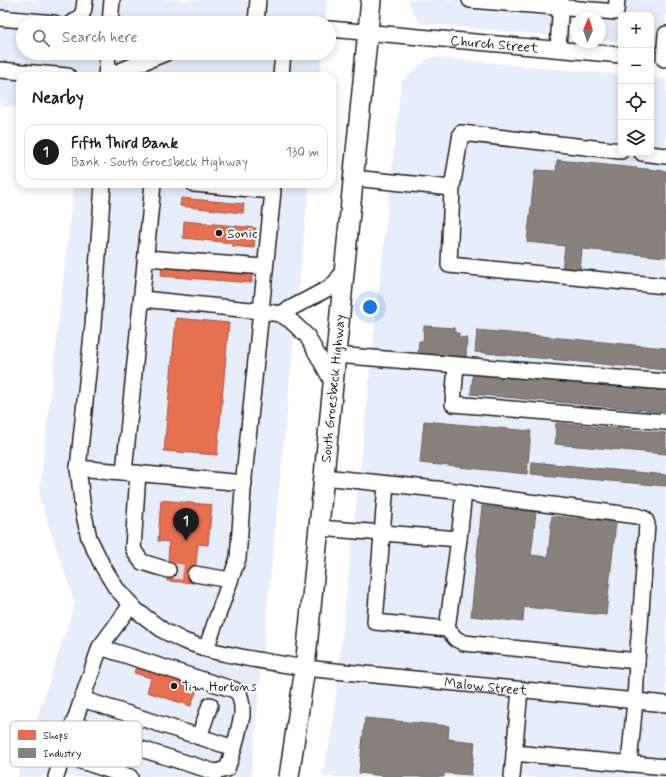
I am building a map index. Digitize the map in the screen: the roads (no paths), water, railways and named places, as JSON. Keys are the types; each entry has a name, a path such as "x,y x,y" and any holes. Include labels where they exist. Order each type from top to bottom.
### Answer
{"main road":[{"name":"South Groesbeck Highway","path":"289,777 305,668 371,0"}],"street":[{"path":"81,16 83,13 85,0"},
{"path":"111,16 112,0"},
{"path":"258,0 258,16"},
{"path":"470,0 561,4 616,12 617,0"},
{"path":"558,50 561,4"},
{"path":"0,18 16,19"},
{"name":"Church Street","path":"336,30 618,55"},
{"path":"660,59 666,34"},
{"path":"106,72 107,60"},
{"path":"116,72 148,60"},
{"path":"281,72 282,60"},
{"path":"0,70 23,72"},
{"path":"618,151 461,134 452,188 449,265 666,286"},
{"path":"654,154 666,156"},
{"path":"354,178 452,188"},
{"name":"Malow Street","path":"103,188 94,325 78,468 83,510 89,538 102,565 116,588 137,611 164,631 184,641 206,649 246,658 305,668 666,704"},
{"path":"153,188 142,299 131,472 133,548 142,562 168,570"},
{"path":"206,649 238,558 244,483 274,188"},
{"path":"146,258 266,267"},
{"path":"280,314 327,289 336,282 344,270"},
{"path":"142,299 280,314 290,320 307,336 333,383"},
{"path":"336,355 666,382"},
{"path":"456,365 453,404 666,422"},
{"path":"78,468 244,483"},
{"path":"324,477 464,492 483,496 637,516 645,519 647,524 635,701 629,764"},
{"path":"386,484 375,622 447,629 456,639 464,643 637,661"},
{"path":"447,629 464,492"},
{"path":"319,528 459,539"},
{"path":"195,574 230,580"},
{"path":"74,721 100,647 131,605"},
{"path":"100,647 235,690 240,696 242,716 227,769 215,772 142,749"},
{"path":"512,777 520,690"},
{"path":"82,700 234,748"},
{"path":"199,737 210,705"},
{"path":"514,753 666,767"},
{"path":"56,777 59,767"},
{"path":"100,767 130,777"}],"tunnel":[{"path":"168,570 195,574"}],"place":[{"name":"Sonic","path":"219,233"},
{"name":"Fifth Third Bank","path":"186,541"},
{"name":"Tim Hortons","path":"174,686"}]}
